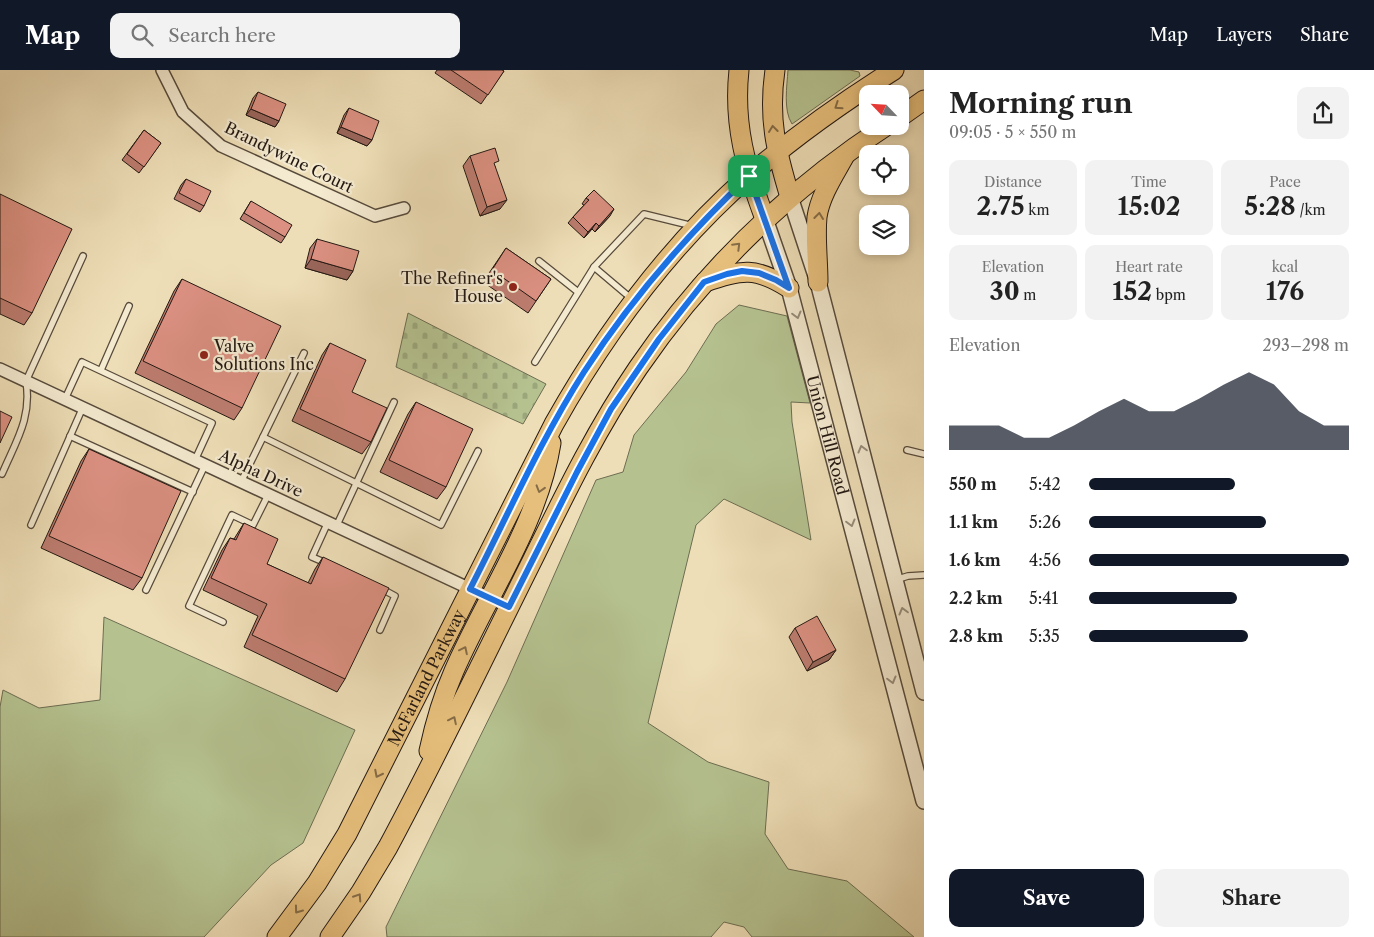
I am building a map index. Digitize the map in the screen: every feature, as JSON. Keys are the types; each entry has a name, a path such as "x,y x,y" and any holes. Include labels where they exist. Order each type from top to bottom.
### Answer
{"main road":[{"name":"Union Hill Road","path":"739,70 736,94 740,136 749,176 765,219"},
{"name":"Union Hill Road","path":"775,70 772,122 777,153 790,197"},
{"name":"McFarland Parkway","path":"277,937 317,883 347,834 554,424 594,358 634,301 698,227 749,176 831,111 894,70"},
{"path":"909,110 924,100"},
{"path":"330,937 374,870 424,779 577,472 611,409 659,339 704,282 765,219 790,197 848,150 872,135"},
{"path":"818,282 818,216 828,186 848,150"},
{"path":"704,282 742,271 759,273 789,288"},
{"path":"424,779 428,755 440,710 454,671 534,507 547,465 554,424"}],"street":[{"name":"Brandywine Court","path":"162,70 183,112 221,146 375,216 404,208"},
{"name":"Union Hill Road","path":"790,197 818,282 924,692"},
{"name":"Union Hill Road","path":"765,219 789,288 924,801"},
{"name":"Alpha Drive","path":"0,368 509,607"}],"lane":[{"path":"535,362 594,267 644,214 698,227"},
{"path":"2,474 24,425 29,397 26,381 83,256"},
{"path":"539,261 578,292"},
{"path":"594,267 634,301"},
{"path":"101,370 129,306"},
{"path":"241,482 304,352"},
{"path":"65,399 82,362 212,423 193,492 146,590"},
{"path":"329,565 312,557 356,484 394,402"},
{"path":"31,525 83,407"},
{"path":"70,436 193,492"},
{"path":"263,437 441,525 478,450"},
{"path":"907,450 924,454"},
{"path":"223,622 189,606 232,515 253,525 268,494"},
{"path":"895,580 908,576 924,575"},
{"path":"379,588 395,596 380,630"}],"green space":[{"path":"788,70 850,70 859,72 860,76 792,124 787,112 786,90"},
{"path":"739,305 787,316 810,403 791,402 792,422 811,540 724,499 696,525 648,723 708,762 769,782 765,834 788,869 847,881 914,937 752,937 744,927 724,922 711,937 387,937 386,927 507,682 596,480 623,472 634,435 686,372 716,324"},
{"path":"408,313 546,384 523,424 396,367"},
{"path":"104,617 355,730 303,843 271,865 204,937 0,937 0,707 3,690 39,708 100,700"}],"building":[{"path":"451,70 502,70 504,71 488,95"},
{"path":"258,92 286,104 279,121 251,109"},
{"path":"349,108 379,121 372,140 341,127"},
{"path":"144,130 161,143 144,167 127,154"},
{"path":"495,148 499,161 494,163 507,200 487,207 470,156"},
{"path":"186,179 211,191 204,206 179,193"},
{"path":"594,190 614,209 599,226 596,223 588,232 573,217 589,200 586,198"},
{"path":"0,194 72,229 32,313 0,298"},
{"path":"251,201 292,225 285,237 244,213"},
{"path":"317,239 359,251 353,271 311,259"},
{"path":"506,248 551,279 536,301 492,270"},
{"name":"Valve Solutions Inc","path":"182,279 281,326 242,408 143,361"},
{"path":"330,343 366,360 352,392 387,408 371,442 300,409"},
{"path":"416,402 473,429 446,487 389,460"},
{"path":"0,411 12,417 0,443"},
{"path":"89,449 181,491 142,578 49,536"},
{"path":"244,523 278,539 267,564 311,584 323,557 389,588 345,679 252,635 267,604 211,578 230,538 236,540"},
{"path":"817,616 836,650 813,662 795,628"}],"place":[{"name":"The Refiner's House","path":"513,287"},
{"name":"Valve Solutions Inc","path":"204,355"}],"route":[{"path":"749,176 789,288 759,273 742,271 704,282 659,339 611,409 509,607 470,589 568,398 614,327 656,273 692,232 749,176"}]}
